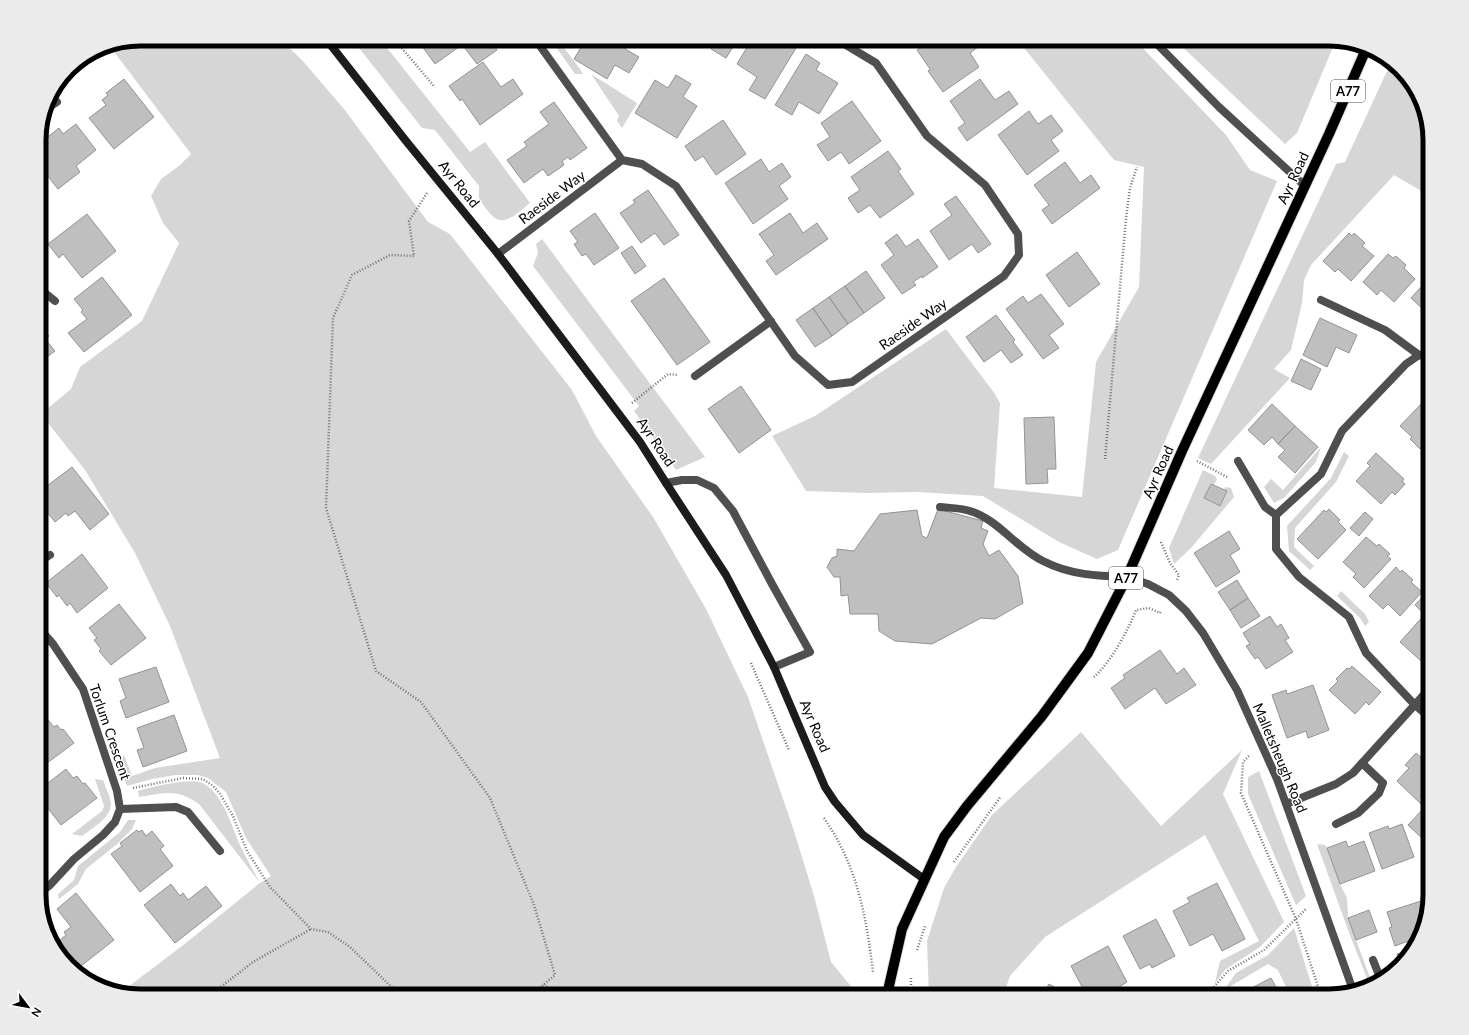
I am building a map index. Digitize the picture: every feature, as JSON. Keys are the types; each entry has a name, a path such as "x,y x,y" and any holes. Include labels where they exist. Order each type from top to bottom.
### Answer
{"main road":[{"name":"Ayr Road","path":"889,989 902,929 944,837 967,806 1042,716 1088,653 1127,577 1182,451 1329,134 1363,53"}],"street":[{"name":"Ayr Road","path":"332,46 498,254 640,442 726,575 774,666 825,787 835,802 863,835 924,879"},
{"path":"542,46 622,160"},
{"name":"Raeside Way","path":"498,254 622,160 642,164 676,186 795,356 828,385 852,382 1004,276 1019,255 1018,234 985,185 927,136 876,63 848,46"},
{"path":"1159,46 1219,107 1305,186"},
{"path":"53,105 57,102"},
{"path":"46,294 55,301"},
{"path":"1321,300 1385,330 1419,355 1423,356"},
{"path":"695,376 770,321"},
{"path":"1419,355 1406,364 1342,432 1321,474 1276,516 1276,549 1299,577 1349,617 1366,653 1423,712"},
{"path":"1238,461 1265,507 1276,516"},
{"path":"666,484 682,480 697,480 714,488 733,511 810,652 774,666"},
{"name":"Malletsheugh Road","path":"940,507 969,510 983,516 997,525 1027,551 1043,561 1064,570 1098,576 1127,577 1148,584 1168,595 1190,616 1203,633 1237,690 1277,779 1352,986"},
{"path":"46,558 50,555"},
{"name":"Torlum Crescent","path":"46,636 83,689 117,791 120,809"},
{"path":"1286,804 1336,784 1353,773 1423,695"},
{"path":"1336,824 1358,813 1379,793 1383,784 1362,763"},
{"path":"46,888 74,859 103,835 114,822 120,809 176,807 188,812 220,851"},
{"path":"1373,960 1379,974"}],"path":[{"path":"310,46 314,51"},
{"path":"400,46 434,86"},
{"path":"1105,459 1126,218 1130,188 1137,166"},
{"path":"441,184 426,193 409,221 414,256 390,256 352,275 333,318 326,508 376,671 421,702 490,798 534,905 555,974 538,989"},
{"path":"426,193 431,200"},
{"path":"619,413 668,374 695,376"},
{"path":"749,659 789,750"},
{"path":"1260,743 1243,762 1241,793 1296,919 1319,989"},
{"path":"117,791 183,778 203,779 213,786 220,794 232,816 247,851 270,887 311,929 328,932 350,947 394,989"},
{"path":"823,816 831,827 847,859 858,888 864,909 873,977"},
{"path":"1212,989 1228,971 1264,950 1319,897"},
{"path":"218,989 253,962 311,929"},
{"path":"544,984 549,989"}],"shaded area":[{"path":"140,46 287,46 302,60 344,109 428,222 450,234 572,390 596,436 653,517 706,609 748,697 793,828 814,896 831,962 853,989 127,988 182,946 260,883 271,876 246,838 226,792 208,778 198,775 176,775 152,779 127,786 119,764 124,755 132,776 155,768 220,758 170,626 135,553 85,470 46,420 46,410 71,389 80,367 142,321 179,243 163,223 151,196 161,179 179,166 191,154 113,50"},
{"path":"358,46 386,46 470,152 485,142 530,203 509,219 499,220 495,218 479,199 479,186 435,130 422,128"},
{"path":"563,46 583,74 575,74 556,47"},
{"path":"1023,46 1141,46 1226,135 1250,170 1277,181 1118,550 1097,559 1059,542 983,496 916,492 866,493 806,491 772,436 815,416 946,329 995,394 1000,403 994,488 1082,497 1096,362 1139,287 1144,167 1114,160"},
{"path":"1181,46 1333,46 1297,133 1285,144"},
{"path":"1388,69 1400,78 1418,110 1423,134 1423,192 1394,175 1311,265 1304,280 1302,303 1291,350 1274,369 1290,378 1211,464 1198,458 1336,164 1345,162"},
{"path":"591,74 637,103 622,128 617,121 619,116"},
{"path":"542,239 705,457 676,470 634,411 639,406 533,266 538,253 536,244"},
{"path":"1321,447 1316,462 1285,497 1274,503 1264,487 1271,479 1283,490"},
{"path":"1344,452 1349,456 1336,482 1295,528 1294,547 1314,566 1310,570 1289,551 1287,526 1331,478"},
{"path":"1203,470 1215,476 1217,479 1214,485 1211,484 1204,498 1220,506 1227,492 1224,490 1225,487 1231,488 1234,497 1191,548 1174,564 1169,548"},
{"path":"1341,591 1365,614 1369,622 1365,626 1360,618 1337,596"},
{"path":"1081,732 1161,826 1242,750 1223,794 1284,922 1260,947 1226,969 1215,983 1220,961 1259,941 1205,835 1045,937 1010,976 1005,989 929,989 927,941 944,888 956,867 992,815"},
{"path":"1259,771 1306,896 1296,905 1248,794 1248,777"},
{"path":"95,779 103,780 109,796 111,804 108,814 100,823 82,836 72,834 102,811 104,806"},
{"path":"193,781 207,785 220,799 240,845 260,883 199,804 184,796 170,793 139,797 138,791 177,782"},
{"path":"128,820 136,820 132,829 117,844 86,869 78,884 59,899 58,894 74,880 78,866 120,832"},
{"path":"1317,844 1325,845 1327,848 1340,884 1347,898 1348,918 1370,979 1368,980"},
{"path":"1294,928 1313,989 1287,989 1278,970 1268,964 1225,989 1236,973 1268,955"}],"building":[{"path":"422,46 460,46 435,64"},
{"path":"494,46 497,50 477,64 464,47"},
{"path":"582,46 627,46 625,49 639,57 629,73 615,65 607,79 574,59"},
{"path":"713,46 734,46 726,58 711,49"},
{"path":"748,46 793,46 796,48 765,99 749,90 757,77 737,64"},
{"path":"922,46 979,46 970,53 979,67 943,92 928,71 930,69 917,50"},
{"path":"806,54 820,63 816,70 838,83 819,114 799,102 792,115 775,105"},
{"path":"483,62 501,87 513,79 523,94 480,125 462,99 460,101 449,86"},
{"path":"676,75 691,84 683,97 697,106 677,138 635,113 655,80 668,88"},
{"path":"124,79 154,117 114,149 89,118 106,105 102,100 108,95 106,93"},
{"path":"980,79 995,100 1009,91 1018,104 967,141 958,128 965,123 950,101"},
{"path":"852,101 881,141 849,164 841,152 828,161 817,145 830,137 821,123"},
{"path":"554,102 587,148 570,160 568,157 562,161 564,165 548,176 543,169 524,183 507,160 527,146 524,142 549,124 540,112"},
{"path":"1029,111 1038,124 1051,115 1063,131 1051,140 1059,151 1027,175 998,135"},
{"path":"723,120 746,154 716,175 703,156 695,161 685,146"},
{"path":"76,124 96,150 76,166 80,172 58,189 46,174 46,146 49,144 46,138 59,128 63,134"},
{"path":"888,151 901,169 898,171 914,194 880,218 870,205 858,213 848,198 860,190 851,177"},
{"path":"761,159 769,172 782,163 791,177 779,186 788,199 753,224 725,183"},
{"path":"1065,162 1080,183 1091,175 1100,188 1052,224 1042,210 1049,205 1034,185"},
{"path":"648,190 679,235 664,245 655,233 641,243 620,213 635,203 633,200"},
{"path":"956,196 991,244 978,253 972,244 949,260 930,231 952,215 944,204"},
{"path":"595,213 619,248 594,265 586,254 582,256 574,244 578,242 570,231"},
{"path":"790,213 803,233 817,223 828,239 776,275 766,261 774,255 759,234"},
{"path":"87,214 116,251 82,278 63,254 59,258 48,244"},
{"path":"1349,233 1352,236 1354,233 1365,243 1362,246 1374,256 1351,281 1338,269 1335,272 1323,261"},
{"path":"897,234 906,247 918,239 938,267 922,278 922,276 913,282 916,285 902,294 881,265 894,255 885,243"},
{"path":"632,246 646,266 635,274 621,253"},
{"path":"1077,252 1100,284 1069,307 1046,275"},
{"path":"1388,254 1393,258 1396,256 1406,265 1404,268 1415,279 1394,302 1381,290 1377,295 1363,282"},
{"path":"866,271 885,298 864,313 845,286"},
{"path":"102,277 132,315 84,352 68,333 87,319 81,312 83,310 74,299"},
{"path":"664,278 710,342 677,365 631,301"},
{"path":"1423,285 1423,309 1411,298"},
{"path":"845,286 864,313 848,324 829,297"},
{"path":"1041,294 1064,324 1049,335 1059,348 1043,359 1006,309 1023,296 1028,303"},
{"path":"829,297 848,324 832,336 813,308"},
{"path":"813,308 832,336 815,347 796,320"},
{"path":"996,315 1015,340 1013,342 1023,355 1011,363 1001,350 984,362 966,337"},
{"path":"1320,318 1357,335 1349,353 1336,347 1327,367 1303,355"},
{"path":"46,340 55,351 46,358"},
{"path":"1301,359 1321,369 1311,390 1291,381"},
{"path":"741,386 771,430 739,453 708,409"},
{"path":"1422,403 1423,404 1423,447 1422,446 1420,449 1410,439 1412,437 1400,426"},
{"path":"1272,404 1295,426 1278,444 1272,437 1264,445 1248,430"},
{"path":"1054,417 1056,469 1047,469 1048,483 1026,484 1024,418"},
{"path":"1295,426 1318,447 1295,473 1278,457 1285,450 1278,444"},
{"path":"1376,453 1404,479 1402,482 1405,484 1395,495 1392,492 1381,504 1356,481 1370,466 1367,463"},
{"path":"72,467 109,514 90,530 75,511 68,516 66,513 55,522 46,511 46,487"},
{"path":"1211,484 1227,491 1220,506 1204,498"},
{"path":"938,509 983,521 981,528 988,531 983,544 989,556 999,550 1018,576 1023,603 995,619 981,618 932,644 895,641 879,631 878,614 850,614 848,595 841,596 840,577 834,577 827,567 832,558 837,556 837,549 854,551 880,514 917,510 922,536 927,538"},
{"path":"1329,509 1340,520 1338,522 1346,530 1318,559 1297,539 1324,510 1326,512"},
{"path":"1365,512 1373,519 1359,536 1350,528"},
{"path":"1229,531 1240,549 1230,555 1240,572 1216,587 1194,553"},
{"path":"1366,537 1377,546 1379,544 1390,554 1387,556 1391,559 1364,588 1353,577 1356,574 1343,562"},
{"path":"82,554 108,588 77,613 70,603 67,606 59,595 57,597 46,583"},
{"path":"1396,567 1400,572 1402,570 1413,580 1411,582 1422,592 1400,616 1388,604 1383,609 1369,596"},
{"path":"1237,580 1248,598 1230,610 1218,592"},
{"path":"1423,596 1423,613 1415,605"},
{"path":"1248,598 1260,616 1241,628 1230,610"},
{"path":"119,604 146,638 111,665 99,651 101,649 94,640 97,638 89,628"},
{"path":"1270,616 1277,627 1281,624 1289,638 1285,640 1293,652 1266,669 1258,657 1255,659 1246,646 1250,644 1243,633"},
{"path":"1423,616 1423,659 1421,661 1400,642"},
{"path":"1160,650 1177,674 1184,668 1196,685 1166,704 1155,688 1125,709 1111,688 1125,678 1123,675"},
{"path":"1352,666 1381,692 1369,705 1366,702 1355,714 1329,690 1338,681 1336,679 1347,668 1349,669"},
{"path":"156,667 169,702 126,718 120,701 126,698 119,679"},
{"path":"1313,685 1329,730 1308,738 1306,731 1287,738 1272,695 1286,690 1287,694"},
{"path":"174,715 187,751 143,767 137,750 144,748 137,728"},
{"path":"46,717 54,727 57,725 61,730 63,729 74,743 46,764"},
{"path":"1416,753 1423,759 1423,802 1421,804 1397,781 1409,768 1405,765"},
{"path":"66,769 73,778 77,776 83,784 85,783 97,798 61,825 46,806 46,785"},
{"path":"1423,809 1423,839 1408,825"},
{"path":"1402,824 1414,857 1382,869 1369,833 1388,826 1389,829"},
{"path":"137,830 139,832 142,830 146,836 152,831 164,846 160,849 173,866 140,892 111,854 122,846 120,843"},
{"path":"1346,841 1348,847 1364,841 1375,871 1340,884 1327,848"},
{"path":"1217,883 1245,939 1222,951 1213,934 1190,946 1173,911 1190,902 1187,898"},
{"path":"171,884 180,896 183,893 188,900 206,886 222,906 175,943 144,905"},
{"path":"76,893 114,940 80,967 65,952 59,941 66,935 64,932 71,927 57,909"},
{"path":"1421,901 1422,906 1420,919 1411,940 1395,946 1389,928 1392,927 1387,912"},
{"path":"1369,910 1377,932 1356,940 1348,918"},
{"path":"1156,919 1175,956 1152,968 1150,964 1140,969 1123,936"},
{"path":"1108,946 1127,982 1118,989 1083,989 1071,966"},
{"path":"1404,952 1398,958 1397,954"},
{"path":"1271,978 1277,989 1250,989"},
{"path":"1049,984 1058,989 1046,989"}]}
